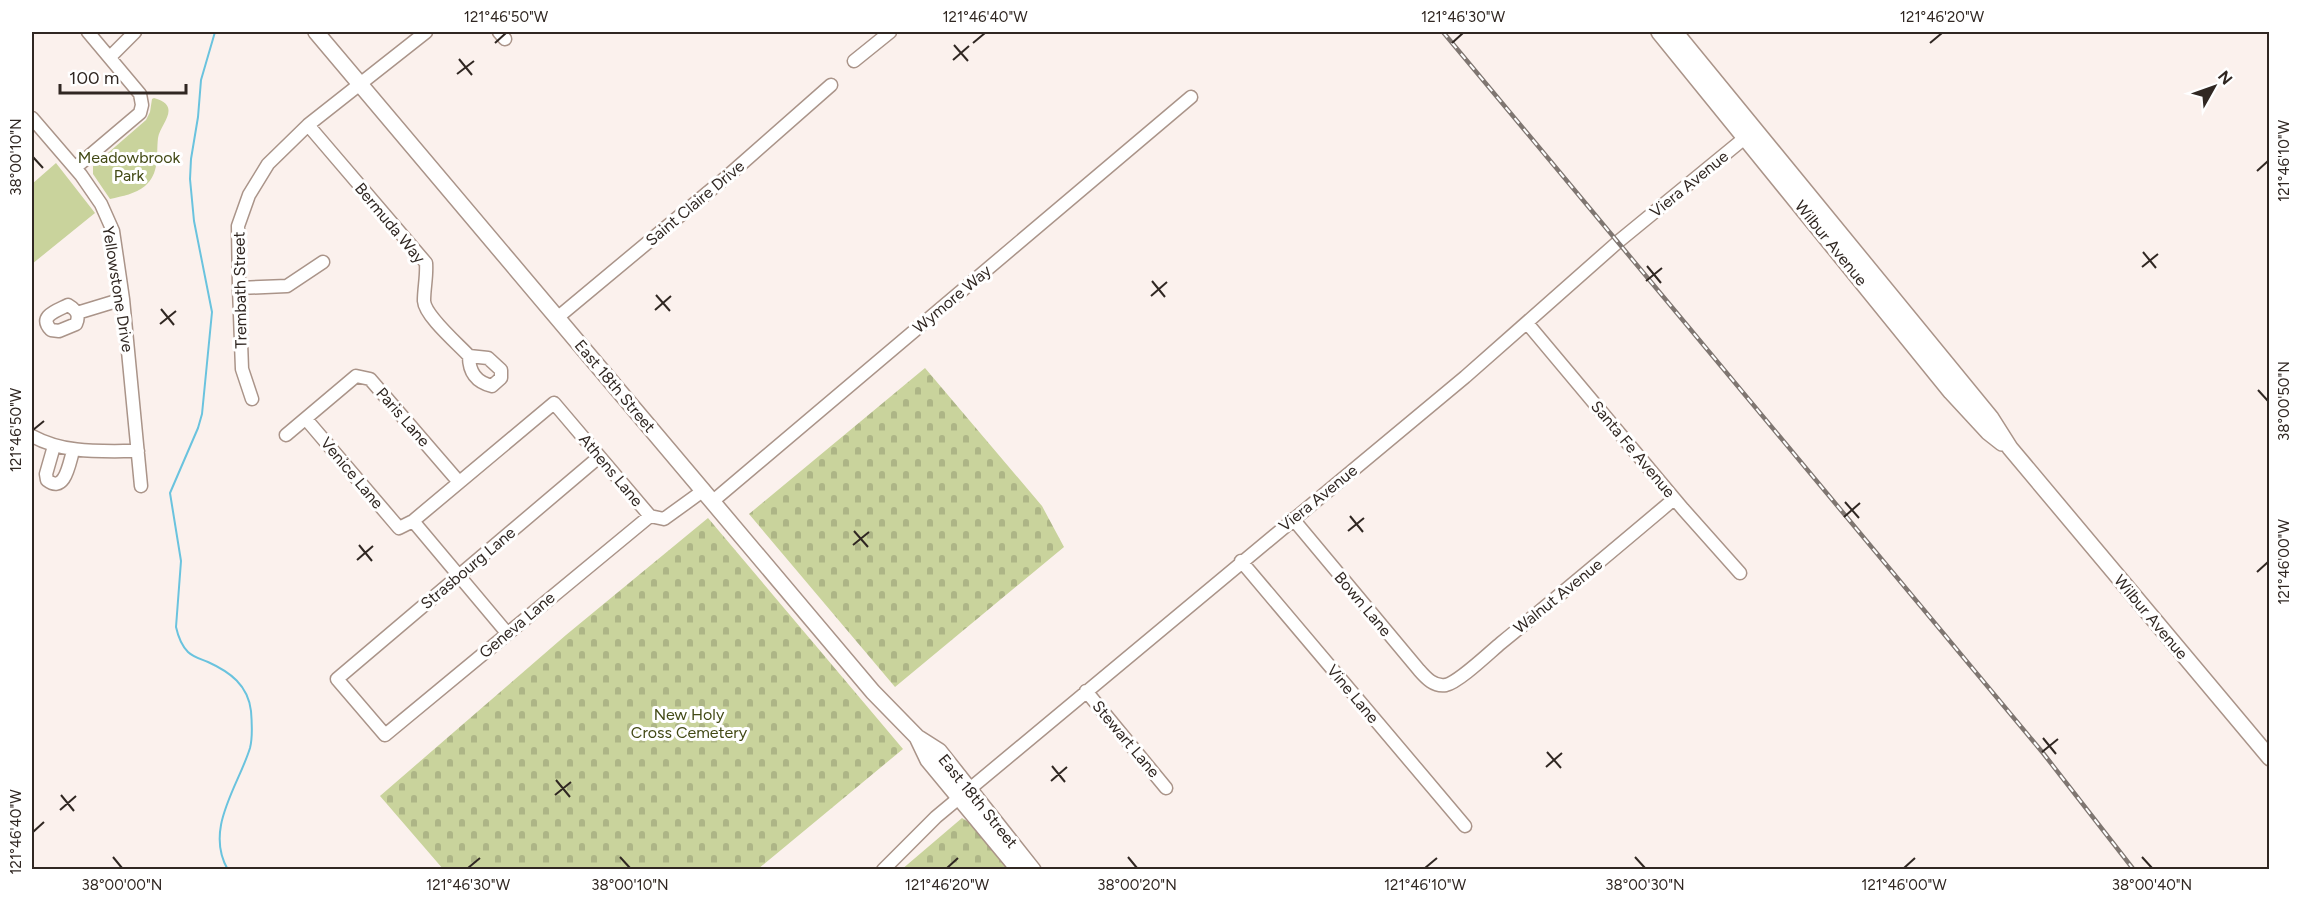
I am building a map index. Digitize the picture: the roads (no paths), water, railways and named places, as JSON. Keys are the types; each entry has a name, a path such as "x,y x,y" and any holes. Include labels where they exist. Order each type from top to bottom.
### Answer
{"main road":[{"name":"East 18th Street","path":"316,32 873,692 917,737 939,751 964,794 1019,870"},
{"name":"Wilbur Avenue","path":"1659,32 1750,134 1897,314 1951,392 1988,432 2010,448 2270,758"},
{"name":"Wilbur Avenue","path":"1675,32 1750,134"},
{"name":"East 18th Street","path":"964,794 1033,870"}],"street":[{"path":"75,168 140,113 142,105 140,94 88,32"},
{"path":"110,57 135,32"},
{"name":"Trembath Street","path":"252,399 242,369 238,226 249,195 268,164 308,125 426,32"},
{"path":"854,61 890,32"},
{"name":"Saint Claire Drive","path":"557,318 730,174 831,86"},
{"name":"Wymore Way","path":"709,496 1191,97"},
{"name":"Yellowstone Drive","path":"32,118 75,168 101,204 112,231 123,299 141,486"},
{"name":"Bermuda Way","path":"308,125 426,263 428,278 424,303 430,315 469,356"},
{"name":"Viera Avenue","path":"883,870 936,817 1527,323 1619,241 1750,134"},
{"path":"239,288 288,286 323,262"},
{"path":"77,313 123,299"},
{"name":"Santa Fe Avenue","path":"1527,323 1674,499 1740,573"},
{"name":"Paris Lane","path":"286,435 356,376 370,379 458,481"},
{"name":"Athens Lane","path":"458,481 554,403 650,516 664,519 709,496"},
{"name":"Venice Lane","path":"306,419 399,528 413,521"},
{"path":"32,436 54,446 73,451 138,451"},
{"path":"54,446 46,474 47,480 52,484 64,480 73,451"},
{"name":"Strasbourg Lane","path":"385,735 337,679 599,457"},
{"path":"458,481 413,521 507,633"},
{"name":"Walnut Avenue","path":"1437,685 1446,685 1455,680 1674,499"},
{"name":"Geneva Lane","path":"385,735 650,516"},
{"name":"Bown Lane","path":"1293,519 1419,670 1428,680 1437,685"},
{"name":"Vine Lane","path":"1241,561 1465,826"},
{"name":"Stewart Lane","path":"1086,691 1166,788"}],"waterway":[{"path":"215,32 201,80 190,179 194,221 212,312 202,414 170,493 181,561 176,627 179,637 190,654 224,670 237,680 246,694 251,711 250,748 225,808 221,824 222,855 228,870"}],"railway":[{"path":"1443,32 2043,753 2134,870"}],"park label":[{"name":"Meadowbrook Park","path":"129,166"},
{"name":"New Holy Cross Cemetery","path":"689,723"}]}
